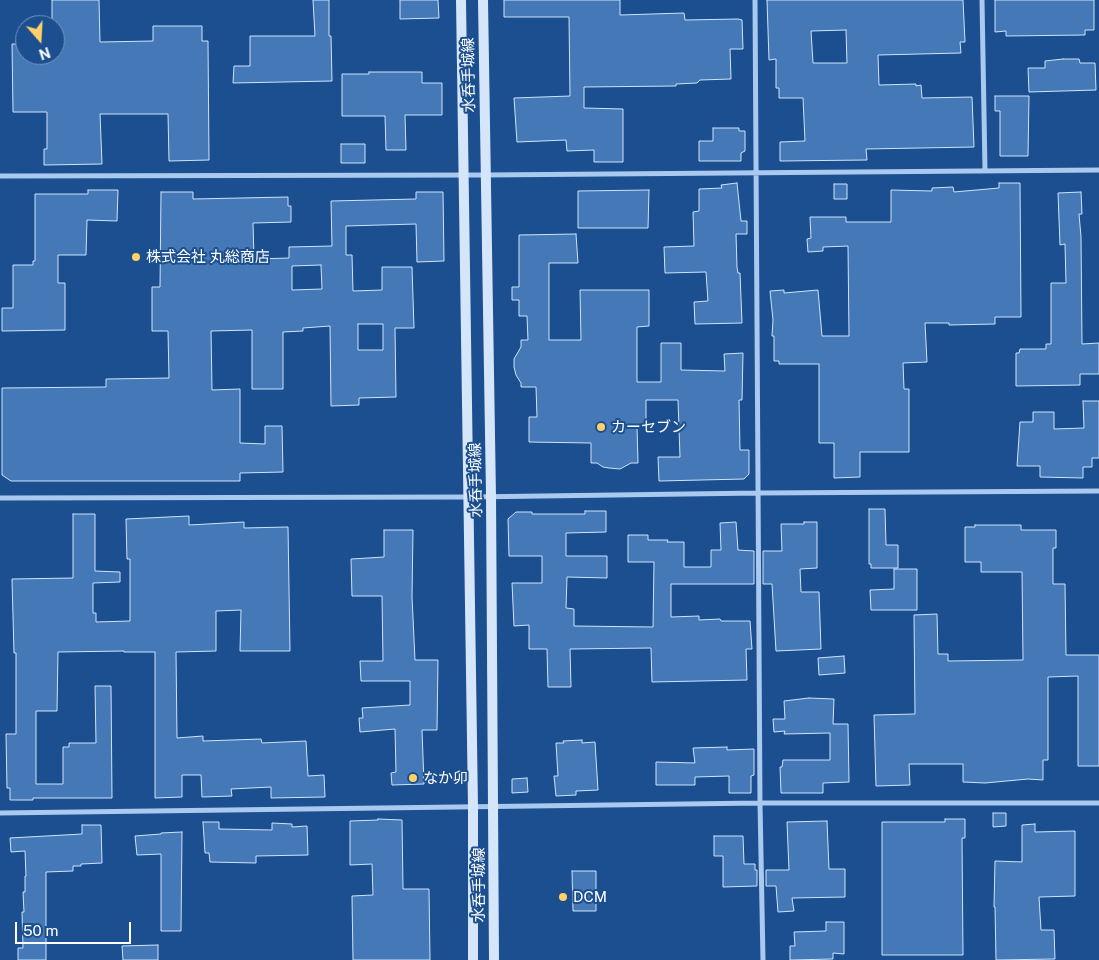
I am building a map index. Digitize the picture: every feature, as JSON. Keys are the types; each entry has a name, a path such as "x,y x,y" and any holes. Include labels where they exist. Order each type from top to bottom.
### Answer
{"main road":[{"name":"水呑手城線","path":"461,0 473,807 473,960"},
{"name":"水呑手城線","path":"483,0 492,496 494,960"}],"street":[{"path":"755,0 760,803 763,960"},
{"path":"982,0 985,170"},
{"path":"0,176 485,175 1099,170"},
{"path":"0,498 469,497 759,493 1099,492"},
{"path":"0,813 760,803 1099,803"}],"building":[{"path":"52,0 99,0 100,42 153,41 153,26 202,26 202,41 208,41 209,160 169,161 168,114 100,114 102,164 44,165 44,149 47,149 47,112 13,112 12,44 15,44 15,65 65,65 65,15 52,15"},
{"path":"313,0 329,0 332,81 233,83 234,66 250,66 250,36 315,36"},
{"path":"400,0 438,0 439,18 400,19"},
{"path":"504,0 620,0 620,15 684,13 685,20 738,19 742,20 743,49 730,49 731,79 700,80 697,83 676,84 676,86 584,87 584,108 623,109 623,162 594,162 594,150 567,151 566,140 517,142 514,98 570,96 569,17 504,17"},
{"path":"767,0 963,0 965,42 960,42 961,53 878,55 879,85 921,85 922,98 972,97 974,147 866,149 867,160 780,161 780,142 805,141 803,98 779,98 779,88 776,88 776,59 769,60","holes":["846,30 847,63 813,63 811,31"]},
{"path":"995,0 1094,0 1094,30 1085,30 1085,35 1006,36 1006,31 995,32"},
{"path":"1079,59 1080,63 1095,63 1096,90 1029,92 1028,68 1045,68 1045,61"},
{"path":"369,72 422,72 422,83 442,83 442,115 405,115 406,150 386,150 385,116 342,116 342,74 369,74"},
{"path":"995,96 1029,96 1028,156 1000,156 1000,111 995,111"},
{"path":"713,128 739,128 739,131 745,131 745,151 741,153 741,161 699,161 699,141 713,141"},
{"path":"341,144 365,144 365,163 341,163"},
{"path":"737,183 741,221 747,221 747,234 736,234 742,323 695,324 694,302 708,301 706,272 665,273 664,247 694,246 693,212 699,211 699,189 722,188 721,185"},
{"path":"999,183 1020,183 1021,317 995,317 995,324 949,325 949,323 925,323 927,362 903,363 904,389 909,389 909,452 860,452 860,477 834,478 834,443 819,443 819,364 779,364 779,361 774,361 770,291 784,290 784,293 818,290 822,336 849,336 848,246 823,247 823,251 808,252 807,239 811,238 810,217 846,217 846,222 891,222 891,190 932,191 932,188 953,187 954,192 999,188"},
{"path":"834,184 847,184 847,199 834,199"},
{"path":"88,190 118,190 117,221 87,220 86,255 58,255 58,283 65,283 65,330 2,331 2,308 13,308 13,265 33,265 33,261 35,261 35,194 88,194"},
{"path":"649,190 648,228 578,228 578,191"},
{"path":"161,192 193,192 193,199 288,197 288,206 291,206 291,222 253,223 254,259 289,258 289,247 332,246 331,201 416,199 416,192 443,192 444,261 417,262 416,224 346,226 346,255 352,255 353,291 382,290 382,267 412,267 414,328 395,328 396,397 359,398 359,405 331,406 330,326 303,328 303,331 283,332 283,389 252,389 252,330 211,331 212,390 240,389 240,443 265,444 265,426 282,426 283,472 240,473 240,481 11,481 2,475 2,388 106,387 106,379 169,378 168,331 152,331 152,287 160,287","holes":["321,265 322,289 292,290 292,266","358,324 383,324 383,350 358,350"]},
{"path":"1081,192 1082,214 1079,214 1082,344 1099,343 1099,374 1080,374 1080,385 1016,386 1016,353 1019,353 1020,349 1046,349 1046,344 1051,344 1051,283 1066,283 1065,244 1060,245 1058,193"},
{"path":"576,234 578,263 549,263 549,340 581,340 580,290 649,290 649,326 637,327 637,382 661,382 661,343 681,343 681,370 725,371 724,354 743,353 742,400 739,400 740,450 749,450 749,474 744,479 659,481 658,457 680,457 678,400 646,400 646,426 637,426 638,463 631,463 620,469 591,463 591,443 529,442 529,417 537,417 536,387 521,387 514,367 514,359 521,347 521,340 528,340 527,316 519,316 519,300 512,300 512,287 519,287 519,235"},
{"path":"1083,401 1099,401 1099,458 1092,458 1092,467 1083,467 1083,478 1040,477 1040,466 1017,466 1020,422 1033,422 1033,412 1054,412 1054,429 1084,428"},
{"path":"869,509 885,509 886,545 898,545 898,568 871,568 871,564 869,564"},
{"path":"585,511 606,511 606,532 566,533 566,556 607,556 607,578 567,577 566,608 574,609 574,626 653,627 654,562 628,562 628,535 648,535 648,540 684,542 684,567 711,567 711,550 721,550 720,523 736,522 738,550 754,551 754,584 671,584 671,617 699,616 699,620 750,621 752,649 746,649 747,680 652,682 651,648 570,649 571,687 548,687 547,649 529,649 529,625 514,626 512,583 542,583 542,556 509,556 508,519 516,512 532,512 532,514 585,514"},
{"path":"73,514 95,514 95,571 120,572 120,582 93,583 93,613 96,613 96,622 130,621 130,559 127,559 126,519 189,516 189,525 244,522 244,528 288,527 290,651 240,651 241,610 216,611 216,651 176,652 177,738 203,736 203,741 261,739 262,743 306,741 308,776 324,775 325,797 271,798 271,787 231,789 232,796 202,797 201,775 182,775 182,797 155,798 155,652 124,651 58,652 57,711 36,711 36,784 63,784 63,747 69,747 69,743 96,743 95,686 111,686 112,798 33,798 33,800 10,800 10,788 7,788 6,734 16,734 16,653 14,653 12,579 73,578"},
{"path":"804,522 817,522 817,568 800,569 801,592 819,592 821,649 776,651 772,584 763,584 763,551 782,551 781,524 804,524"},
{"path":"975,525 1021,525 1021,530 1056,530 1056,548 1053,548 1053,584 1065,584 1066,655 1099,655 1099,766 1078,766 1078,676 1048,677 1048,760 1043,760 1043,780 1028,779 985,783 963,782 963,764 909,764 910,785 876,786 874,715 915,714 914,615 937,614 938,654 948,654 948,661 1023,660 1022,572 981,572 981,562 965,562 965,527 975,527"},
{"path":"384,530 413,530 412,597 415,660 438,660 437,730 422,730 424,784 392,785 391,773 396,772 395,729 360,732 359,718 363,718 362,708 410,705 410,681 361,681 360,661 383,661 382,596 352,596 351,559 384,557"},
{"path":"894,569 917,569 917,610 871,610 870,590 894,589"},
{"path":"844,656 845,673 819,675 818,658"},
{"path":"809,698 834,699 833,724 848,724 849,782 823,783 823,793 781,793 780,767 782,767 783,760 830,760 830,733 784,734 785,731 774,732 773,719 785,719 784,701"},
{"path":"582,740 582,743 595,742 598,790 576,791 576,795 556,796 554,776 558,776 556,743"},
{"path":"727,747 727,750 754,749 754,775 751,776 751,793 729,793 729,776 695,777 695,785 656,785 656,762 695,763 693,748"},
{"path":"527,778 528,792 512,793 512,779"},
{"path":"993,813 1006,813 1006,826 993,827"},
{"path":"945,819 965,819 965,838 962,838 963,955 882,955 882,822 945,822"},
{"path":"402,820 403,889 429,889 430,960 353,960 352,896 373,895 372,864 350,865 350,821"},
{"path":"827,821 829,869 845,869 845,897 792,898 794,911 778,912 776,886 766,886 766,870 789,870 787,822"},
{"path":"203,822 219,822 219,829 272,830 272,823 292,824 292,827 307,826 308,855 256,856 256,863 210,862 209,853 205,853"},
{"path":"1035,824 1035,832 1075,831 1075,896 1039,897 1041,930 1054,930 1055,959 996,960 995,861 1022,862 1022,825"},
{"path":"82,825 101,825 102,863 73,866 73,871 46,872 46,960 18,960 18,948 23,948 22,912 24,912 23,892 25,892 26,876 25,851 11,852 10,838 82,834"},
{"path":"182,832 181,931 161,931 161,854 137,855 135,836"},
{"path":"714,836 743,836 744,864 755,864 757,886 723,887 723,856 714,856"},
{"path":"572,871 596,871 596,911 573,911"},
{"path":"826,922 844,922 844,954 833,953 833,959 790,960 790,946 795,946 794,932 826,931"},
{"path":"158,945 158,960 123,960 122,946"}],"place":[{"name":"株式会社 丸総商店","path":"136,257"},
{"name":"カーセブン","path":"601,427"},
{"name":"なか卯","path":"413,778"},
{"name":"DCM","path":"563,897"}]}
